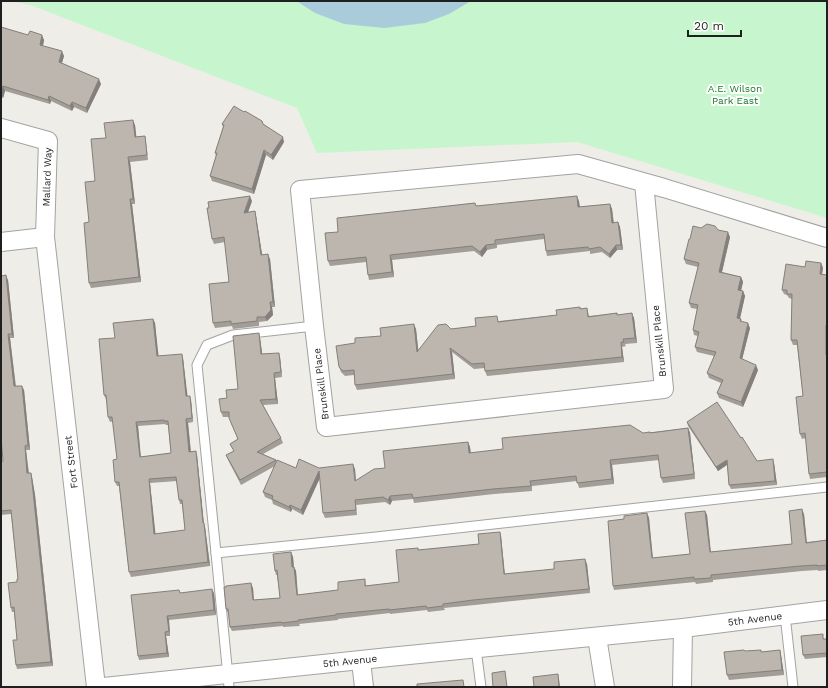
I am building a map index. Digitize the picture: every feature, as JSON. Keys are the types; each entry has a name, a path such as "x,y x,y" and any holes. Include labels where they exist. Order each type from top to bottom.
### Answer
{"street":[{"name":"Mallard Way","path":"1,128 48,141 45,237"},
{"name":"Brunskill Place","path":"644,183 664,390 326,427 300,190 578,164 672,190 827,238"},
{"path":"1,242 45,237"},
{"name":"Fort Street","path":"45,237 96,687"},
{"name":"5th Avenue","path":"104,687 228,680 389,657 683,628 827,610"},
{"path":"682,687 683,628"},
{"path":"597,637 605,687"},
{"path":"361,661 364,687"}],"lane":[{"path":"228,680 197,365 207,345 233,335 314,326"},
{"path":"216,553 827,487"},
{"path":"785,615 793,687"},
{"path":"476,649 481,687"}],"green space":[{"name":"A.E. Wilson Park East","path":"12,1 827,1 827,218 577,142 317,153 297,108 33,6"}],"water":[{"path":"297,1 471,1 449,14 425,23 384,28 344,24 315,13"}],"building":[{"path":"1,27 28,35 30,31 42,35 40,45 62,51 59,62 99,79 86,108 72,102 70,106 49,96 48,100 3,86 1,93"},
{"path":"234,106 262,121 263,124 283,137 271,155 264,150 252,189 210,176 217,153 215,153 224,125 222,124"},
{"path":"133,120 135,137 145,136 147,155 128,157 133,199 130,199 139,277 89,283 84,223 89,222 85,182 95,181 91,139 106,138 104,123"},
{"path":"250,196 244,213 255,211 261,255 268,254 273,302 270,302 271,310 265,317 257,317 257,321 231,324 231,321 213,323 209,284 229,282 224,237 212,239 207,208 209,208 208,202"},
{"path":"577,196 578,207 610,204 612,223 618,222 621,245 616,245 609,254 600,247 546,251 544,234 495,240 495,244 486,245 480,252 472,246 390,255 392,272 368,275 366,257 328,261 325,233 338,232 337,218 475,203 476,206"},
{"path":"707,224 715,226 718,230 728,232 719,272 741,277 738,290 743,291 737,318 741,319 740,321 748,323 740,358 756,365 741,402 717,393 723,380 707,373 716,352 695,347 699,332 693,330 698,305 689,303 699,263 684,259 693,226 701,228"},
{"path":"806,261 821,263 820,274 827,275 827,472 809,474 805,433 800,434 796,397 803,396 797,340 791,340 792,294 787,294 787,290 782,290 786,264 805,267"},
{"path":"6,275 12,334 8,334 14,386 22,386 28,445 25,446 27,473 31,473 51,662 16,665 13,640 17,640 14,607 11,608 8,583 17,582 18,579 11,510 1,511 1,462 3,461 1,438 1,276"},
{"path":"580,307 580,309 587,308 588,317 617,313 617,315 632,313 635,338 623,339 624,342 621,342 622,357 485,371 484,363 472,364 450,348 453,374 355,385 354,370 343,371 339,367 336,346 355,343 355,338 381,336 380,328 414,324 417,352 438,325 446,324 451,329 476,326 475,318 497,316 498,322 557,315 556,310"},
{"path":"153,319 157,356 182,354 186,396 190,396 192,418 186,419 189,452 196,451 208,562 129,572 119,482 115,482 113,460 117,459 112,417 108,417 106,395 104,395 99,339 115,338 113,323","holes":["168,421 171,453 140,457 136,422","176,477 179,500 182,500 185,530 154,534 149,479"]},
{"path":"259,333 261,354 279,353 281,372 274,373 276,399 260,400 281,438 257,452 276,460 240,480 226,455 234,451 230,444 238,439 229,418 229,412 221,412 219,399 227,398 226,390 238,389 233,336"},
{"path":"717,402 757,461 773,459 775,481 729,485 727,460 716,467 687,422"},
{"path":"630,425 643,433 688,428 694,474 661,478 658,455 610,460 612,479 577,483 576,476 530,481 531,486 413,498 412,494 390,496 388,500 383,497 355,500 356,510 323,513 319,471 301,510 290,505 289,507 272,499 273,496 263,492 277,460 296,468 299,459 319,468 353,464 355,481 374,469 385,468 383,451 468,442 469,453 503,449 502,438"},
{"path":"802,509 806,543 827,540 827,565 800,566 711,575 711,578 694,579 694,577 613,586 608,521 624,519 624,516 647,513 652,558 690,554 685,513 705,511 710,552 792,544 789,511"},
{"path":"500,532 504,574 554,569 554,562 585,559 589,589 473,600 427,608 426,606 336,614 282,623 230,627 228,609 226,609 224,587 251,583 253,600 280,598 277,570 275,571 273,554 291,552 297,595 338,590 338,582 365,579 365,586 399,582 396,550 418,548 418,550 479,544 478,534"},
{"path":"212,589 214,610 167,616 169,631 165,632 167,653 138,656 131,595 179,590 180,593"},
{"path":"823,634 823,639 827,639 827,653 803,655 801,636"},
{"path":"761,650 761,652 780,650 782,670 727,675 724,652"},
{"path":"505,671 507,687 493,687 492,673"},
{"path":"558,674 559,687 534,687 533,677"},
{"path":"463,680 464,687 417,687 417,684"}]}
